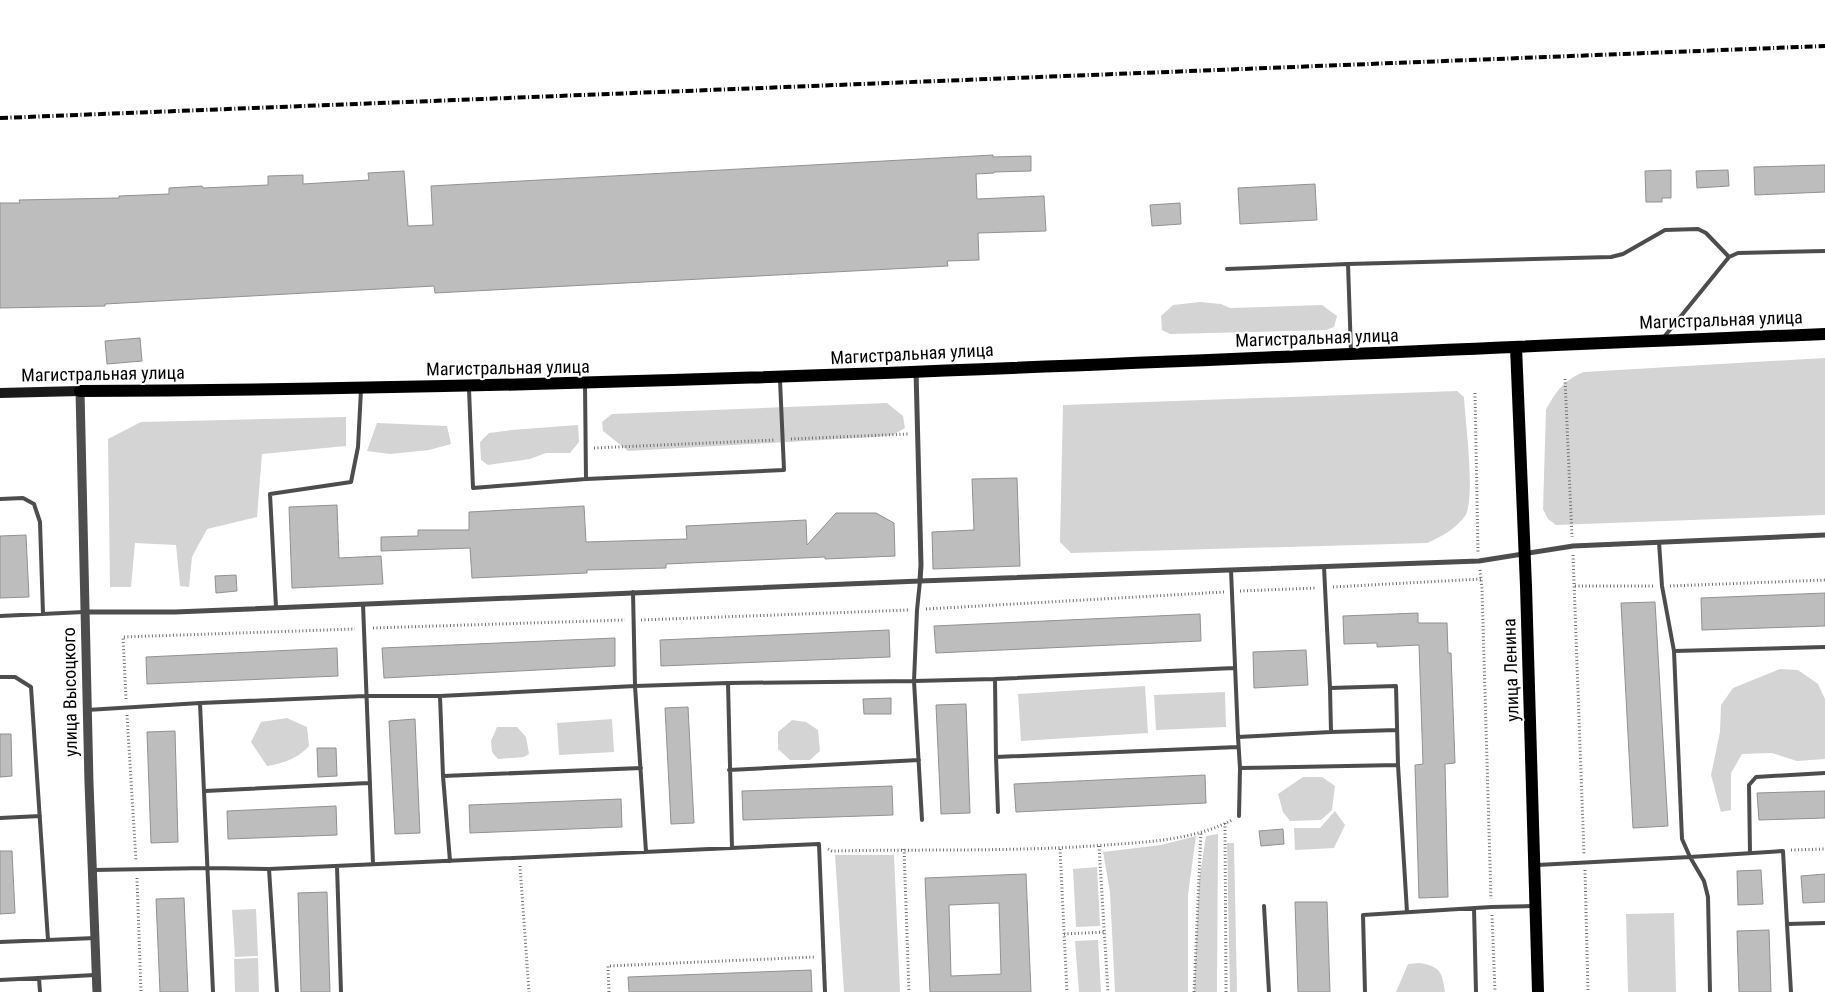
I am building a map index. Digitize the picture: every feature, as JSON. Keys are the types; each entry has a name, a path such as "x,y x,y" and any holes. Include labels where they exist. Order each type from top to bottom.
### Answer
{"main road":[{"name":"Магистральная улица","path":"0,393 585,384 780,378 1825,334"},
{"name":"улица Ленина","path":"1516,346 1525,554 1538,992"}],"street":[{"path":"916,371 920,581"},
{"name":"улица Высоцкого","path":"80,391 84,612 97,992"},
{"path":"84,612 175,612 633,592 1479,561 1572,546 1825,535"}],"lane":[{"path":"1227,269 1611,257 1623,254 1665,230 1698,230 1706,233 1729,257"},
{"path":"1661,340 1729,257 1738,253 1825,251"},
{"path":"1348,264 1351,354"},
{"path":"468,386 473,488 586,479 784,470 780,378"},
{"path":"585,384 586,479"},
{"path":"276,607 270,494 351,482 358,447 360,388"},
{"path":"0,499 23,498 34,504 40,522 43,614"},
{"path":"1659,542 1662,586 1674,651 1682,838 1704,881 1708,897 1710,992"},
{"path":"1324,567 1331,732"},
{"path":"1231,570 1240,768 1239,816"},
{"path":"920,581 914,681 922,820"},
{"path":"633,592 636,686 646,852"},
{"path":"363,604 365,696 373,864"},
{"path":"0,616 84,612"},
{"path":"1674,651 1825,647"},
{"path":"87,710 200,703 365,696 440,696 636,686 995,679 1234,668"},
{"path":"0,678 15,677 31,687 48,940"},
{"path":"995,679 998,812"},
{"path":"728,683 732,848"},
{"path":"1330,688 1396,686 1398,765 1407,912"},
{"path":"440,696 443,776 450,861"},
{"path":"200,703 213,992"},
{"path":"1238,737 1397,730"},
{"path":"996,757 1238,746"},
{"path":"729,770 919,760"},
{"path":"1240,768 1398,765"},
{"path":"443,776 641,768"},
{"path":"1750,852 1749,785 1756,777 1825,773"},
{"path":"204,791 370,783"},
{"path":"0,818 40,816"},
{"path":"93,870 269,869 819,844 825,992"},
{"path":"1534,865 1783,851 1791,992"},
{"path":"337,866 341,992"},
{"path":"269,869 277,992"},
{"path":"1264,906 1268,992"},
{"path":"1365,992 1362,915 1536,906"},
{"path":"1474,908 1476,992"},
{"path":"1787,924 1825,922"},
{"path":"0,942 95,938"},
{"path":"0,980 96,975"},
{"path":"39,978 40,992"}],"path":[{"path":"1565,380 1575,586 1588,992"},
{"path":"1474,392 1495,992"},
{"path":"585,448 918,434"},
{"path":"1575,586 1662,586 1825,580"},
{"path":"141,992 123,637 364,628"},
{"path":"819,844 832,852 904,849 1060,849 1158,841 1218,827 1239,816"},
{"path":"1225,823 1226,992"},
{"path":"1194,992 1201,831"},
{"path":"1100,846 1108,992"},
{"path":"904,849 908,992"},
{"path":"1060,849 1067,992"},
{"path":"1783,851 1825,849"},
{"path":"519,858 529,992"},
{"path":"1064,934 1105,932"},
{"path":"609,992 608,966 823,957"}],"shaded area":[{"path":"1200,302 1221,304 1230,308 1322,305 1337,316 1334,327 1326,330 1170,334 1162,330 1161,316 1173,305"},
{"path":"1825,358 1825,515 1556,525 1548,519 1543,509 1546,410 1561,387 1577,375 1584,372"},
{"path":"1457,391 1464,397 1470,477 1468,507 1465,516 1457,525 1427,543 1071,553 1060,542 1063,405"},
{"path":"887,403 903,416 905,428 893,435 875,437 628,451 603,431 602,422 612,414"},
{"path":"346,417 346,446 262,454 257,517 207,529 192,557 189,587 180,586 176,545 135,543 131,587 110,587 108,439 141,422"},
{"path":"377,423 447,426 451,444 429,450 390,454 367,451"},
{"path":"578,425 579,442 570,453 546,453 530,459 488,465 481,460 480,442 489,433"},
{"path":"1780,669 1798,670 1818,684 1825,699 1825,759 1797,761 1772,753 1742,754 1731,773 1731,810 1721,812 1711,775 1720,732 1721,705 1733,688"},
{"path":"1145,686 1148,733 1021,741 1018,694"},
{"path":"1225,692 1226,727 1156,730 1154,695"},
{"path":"287,718 307,727 309,746 290,760 267,766 251,742 261,722"},
{"path":"612,719 614,752 559,755 557,723"},
{"path":"792,720 806,722 818,730 820,751 810,760 790,760 778,749 778,732"},
{"path":"497,727 517,727 526,737 529,754 524,757 498,759 492,752 491,741"},
{"path":"1303,777 1322,777 1335,786 1332,810 1321,820 1290,821 1283,812 1278,794"},
{"path":"1335,811 1345,825 1334,848 1295,850 1294,828 1320,828"},
{"path":"1218,834 1217,992 1194,992 1199,881 1206,836"},
{"path":"1196,836 1188,895 1188,992 1115,992 1110,892 1103,852 1161,845"},
{"path":"1227,843 1234,843 1237,992 1230,992"},
{"path":"835,855 894,855 900,992 844,992"},
{"path":"1097,867 1100,926 1076,927 1073,869"},
{"path":"256,909 258,956 235,957 232,910"},
{"path":"1674,913 1676,992 1628,992 1626,914"},
{"path":"1098,940 1101,992 1079,992 1075,941"},
{"path":"258,958 259,992 235,992 234,959"},
{"path":"1420,963 1432,966 1439,972 1443,980 1445,992 1396,992 1408,964"}],"building":[{"path":"993,155 993,157 1031,156 1031,171 976,174 977,199 1044,196 1046,231 978,233 979,260 947,261 948,266 435,293 434,286 105,304 105,306 0,308 0,203 20,203 19,200 119,198 119,196 169,194 169,188 268,185 268,176 303,175 303,184 369,180 368,173 404,171 408,226 433,225 431,186"},
{"path":"1825,165 1825,192 1755,195 1754,167"},
{"path":"1671,170 1671,198 1662,198 1662,202 1646,202 1645,171"},
{"path":"1728,170 1729,186 1697,188 1696,171"},
{"path":"1315,184 1317,220 1240,224 1238,188"},
{"path":"1180,203 1181,224 1152,226 1150,205"},
{"path":"140,338 142,361 107,364 105,341"},
{"path":"1017,478 1020,566 933,569 932,532 974,530 972,479"},
{"path":"337,505 339,558 381,556 383,584 292,588 289,507"},
{"path":"584,506 586,542 687,539 686,526 806,520 807,545 836,513 876,513 894,523 895,556 666,564 666,568 587,570 587,573 472,578 470,548 381,551 381,537 418,536 418,530 469,530 469,512"},
{"path":"26,535 29,597 0,598 0,536"},
{"path":"236,575 237,591 216,593 215,576"},
{"path":"1825,593 1825,626 1702,630 1701,598"},
{"path":"1655,602 1668,826 1633,828 1621,603"},
{"path":"1418,613 1418,623 1447,623 1448,653 1451,653 1455,763 1445,764 1448,897 1419,898 1415,765 1423,764 1419,645 1377,647 1377,643 1344,644 1343,616"},
{"path":"1200,614 1201,641 936,653 934,626"},
{"path":"889,630 890,657 661,666 660,640"},
{"path":"615,638 615,666 384,678 382,648"},
{"path":"337,648 338,676 147,684 146,657"},
{"path":"1306,650 1308,685 1254,688 1253,652"},
{"path":"891,698 891,714 864,714 863,699"},
{"path":"966,704 970,813 941,814 936,705"},
{"path":"688,707 694,823 671,824 665,708"},
{"path":"415,719 420,833 395,834 389,721"},
{"path":"175,731 178,842 151,843 147,732"},
{"path":"0,734 11,734 12,776 0,777"},
{"path":"317,748 336,748 337,776 318,777"},
{"path":"1205,775 1206,803 1016,812 1014,784"},
{"path":"892,786 893,815 743,820 742,791"},
{"path":"1825,791 1825,818 1759,820 1757,793"},
{"path":"621,799 622,827 470,833 469,805"},
{"path":"336,806 337,835 228,839 227,811"},
{"path":"1283,829 1284,844 1261,846 1259,831"},
{"path":"0,851 12,851 15,913 0,914"},
{"path":"1761,870 1763,904 1738,905 1737,871"},
{"path":"1026,874 1031,992 930,992 925,878","holes":["999,903 1001,974 951,976 949,905"]},
{"path":"1825,874 1825,902 1803,903 1801,876"},
{"path":"327,892 330,992 301,992 298,893"},
{"path":"184,898 188,992 160,992 156,899"},
{"path":"1295,902 1327,902 1330,992 1298,992"},
{"path":"1769,930 1771,992 1739,992 1737,931"},
{"path":"811,970 812,992 629,992 628,977"}],"railway":[{"path":"0,118 1825,46"}]}
